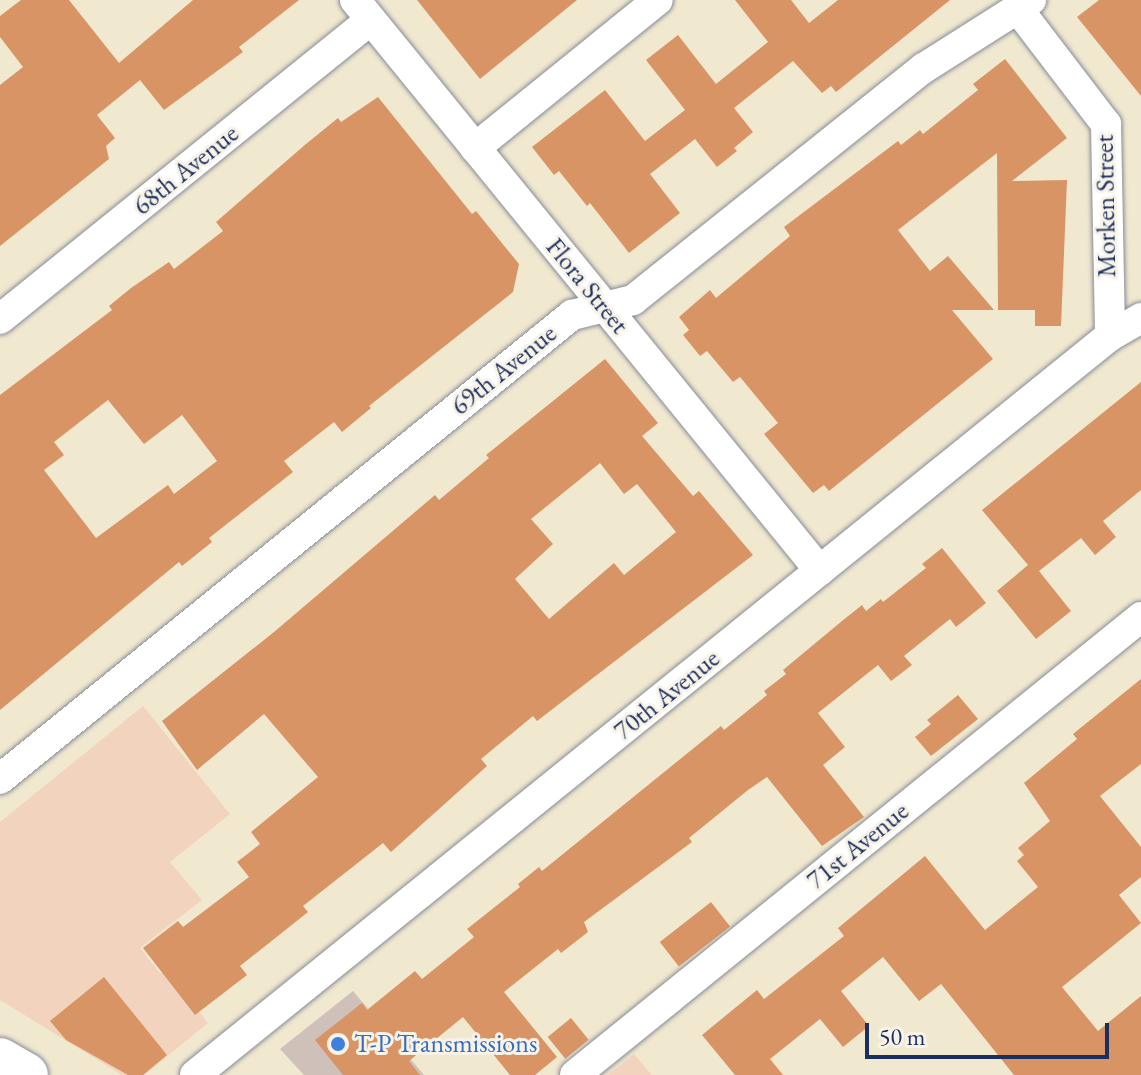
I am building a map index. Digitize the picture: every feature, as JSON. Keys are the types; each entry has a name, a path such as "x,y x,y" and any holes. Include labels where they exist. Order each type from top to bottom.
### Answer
{"main road":[{"path":"0,1060 26,1075"}],"street":[{"path":"475,148 658,0"},
{"name":"69th Avenue","path":"0,779 572,315 633,300 924,68 1025,4"},
{"name":"Morken Street","path":"1025,4 1106,124 1110,336"},
{"name":"Flora Street","path":"363,10 820,571"},
{"name":"68th Avenue","path":"0,319 363,10"},
{"name":"70th Avenue","path":"195,1075 1110,336 1141,318"},
{"name":"71st Avenue","path":"575,1075 1141,617"}],"shaded area":[{"path":"143,706 230,814 170,862 202,900 140,948 160,973 165,970 208,1023 144,1075 122,1075 0,1000 0,822"},
{"path":"353,991 424,1075 304,1075 280,1049"},
{"path":"634,1054 652,1075 608,1075"}],"building":[{"path":"21,0 69,0 119,63 193,0 299,0 239,47 243,52 164,110 140,80 97,115 115,138 106,146 109,159 0,246 0,85 23,67 0,37 0,16"},
{"path":"417,0 577,0 480,79"},
{"path":"735,0 791,0 809,23 838,0 950,0 836,92 831,86 822,93 793,61 734,108 753,132 734,148 737,151 717,167 695,139 650,174 680,213 629,253 590,203 587,206 559,171 554,175 532,147 605,90 645,141 685,110 646,60 678,35 716,84 768,42"},
{"path":"1099,0 1141,0 1141,96 1077,17"},
{"path":"1005,59 1067,138 1012,181 1067,180 1061,326 1035,326 1035,310 998,310 997,153 898,230 930,271 948,256 994,310 952,310 993,359 829,491 824,485 813,493 764,434 778,423 740,377 733,382 707,351 700,356 683,335 689,330 679,317 710,290 716,298 790,236 784,227 898,141 901,145 920,130 923,134 978,90 973,84"},
{"path":"378,97 472,214 476,211 519,264 513,292 369,406 371,408 342,432 334,422 284,461 293,472 209,538 212,542 182,566 179,562 0,710 0,395 112,310 109,306 131,288 169,262 174,269 223,231 216,222 338,118 341,122","holes":["108,400 144,444 182,415 217,461 174,494 168,485 96,538 44,470 64,455 54,442"]},
{"path":"605,359 658,423 642,436 693,496 699,491 753,555 537,721 533,716 481,759 487,766 391,852 383,843 303,906 308,912 240,966 247,975 195,1015 143,948 178,921 183,927 249,877 237,862 260,844 251,832 318,777 264,714 197,770 162,721 274,632 435,495 439,500 489,458 486,455","holes":["600,463 624,494 637,484 676,532 624,575 614,563 549,619 515,579 553,544 531,519"]},
{"path":"1141,382 1141,490 1103,521 1116,537 1095,555 1081,538 1039,571 1071,611 1036,639 997,591 1028,565 982,510"},
{"path":"942,548 986,603 956,627 950,619 904,656 912,665 891,681 878,665 818,713 845,747 823,765 864,817 822,846 767,777 748,790 689,838 692,842 584,922 588,932 561,953 558,949 504,992 557,1057 535,1075 510,1075 463,1017 409,1061 420,1075 343,1075 315,1040 362,1003 367,1010 415,971 422,979 474,937 467,929 520,887 518,884 539,867 542,871 721,726 724,730 767,695 764,691 786,674 783,670 862,605 866,611 881,599 883,602 926,568 922,564"},
{"path":"1141,679 1141,764 1100,796 1141,847 1141,877 1119,895 1141,923 1062,987 1098,1031 1141,996 1141,1075 1014,1075 941,984 919,1001 883,957 841,991 869,1026 843,1047 820,1019 770,1059 783,1075 735,1075 702,1035 757,990 764,999 844,936 838,928 925,856 985,930 1038,887 1017,861 1024,855 1018,848 1050,821 1024,783 1077,739 1073,734"},
{"path":"958,695 978,719 931,756 915,737 931,724 927,720"},
{"path":"711,902 730,926 679,966 660,942"},
{"path":"104,977 167,1055 143,1075 128,1075 66,1040 50,1021"},
{"path":"571,1018 589,1040 565,1059 548,1037"}],"place":[{"name":"T-P Transmissions","path":"338,1044"}]}
